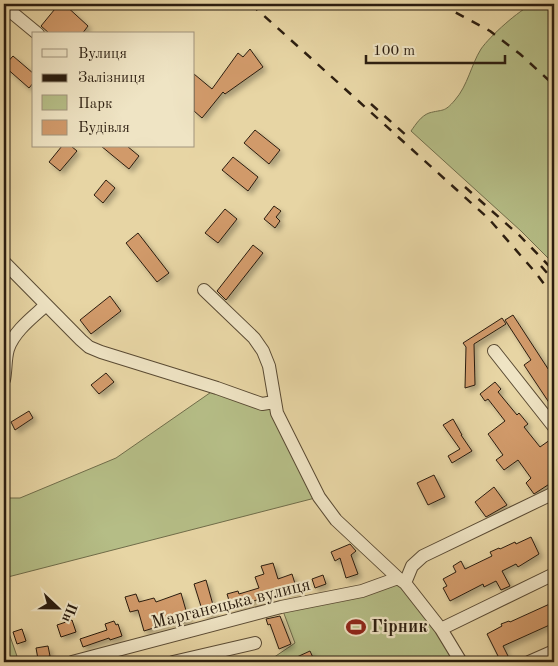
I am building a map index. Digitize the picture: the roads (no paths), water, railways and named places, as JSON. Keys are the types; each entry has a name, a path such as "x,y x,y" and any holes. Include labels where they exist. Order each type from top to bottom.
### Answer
{"street":[{"path":"4,6 36,32"},
{"path":"4,262 89,347 262,404 274,402"},
{"path":"204,290 254,338 263,351 269,366 277,413 319,496 330,512 336,520 402,580 441,629 461,662"},
{"path":"4,380 8,348 26,323 46,305"},
{"path":"494,351 554,427"},
{"path":"402,580 412,566 423,556 554,493"},
{"path":"441,629 554,574"},
{"name":"Марганецька вулиця","path":"72,662 281,607 362,591 402,580"},
{"path":"173,662 255,643"},
{"path":"529,662 554,651"}],"railway":[{"path":"251,4 489,219 554,297"},
{"path":"440,4 490,31 520,54 554,85"},
{"path":"371,104 407,136"},
{"path":"465,187 520,236 554,271"},
{"path":"541,266 554,281"}],"place":[{"name":"Гірник","path":"356,627"}]}
